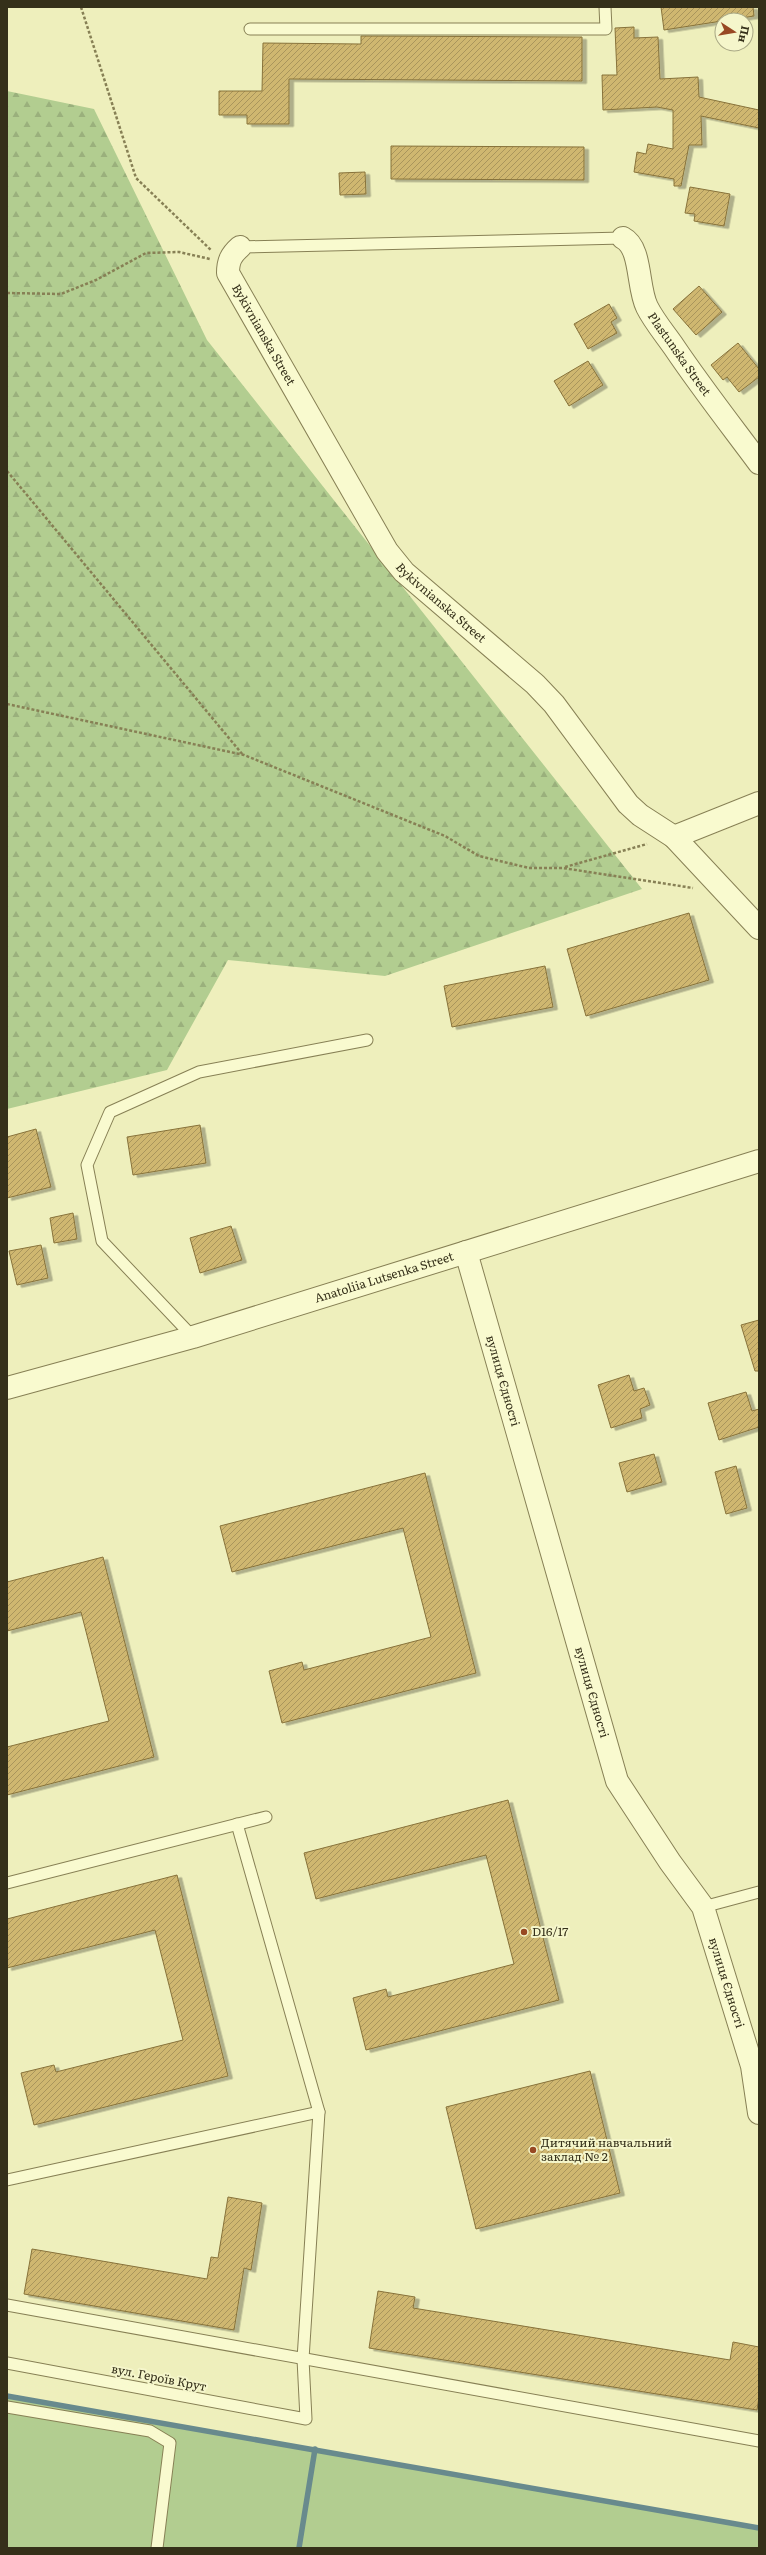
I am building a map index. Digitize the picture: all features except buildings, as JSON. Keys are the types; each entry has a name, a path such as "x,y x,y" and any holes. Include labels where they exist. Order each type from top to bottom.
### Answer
{"street":[{"name":"Plastunska Street","path":"623,238 631,242 635,251 641,292 648,308 690,371 759,462"},
{"name":"Bykivnianska Street","path":"234,255 228,273 387,551 404,572 535,684 554,704 628,804 640,816 674,837"},
{"path":"759,803 674,837 759,928"},
{"name":"Anatoliia Lutsenka Street","path":"7,1388 193,1337 759,1161"},
{"name":"вулиця Єдності","path":"466,1252 617,1781 670,1862 703,1907 752,2066 759,2113"}],"lane":[{"path":"250,29 606,29 605,7"},
{"path":"234,255 623,238"},
{"path":"193,1337 102,1241 88,1165 110,1112 200,1072 367,1040"},
{"path":"7,1882 266,1817"},
{"path":"237,1824 319,2112 304,2359"},
{"path":"703,1907 759,1892"},
{"path":"7,2180 319,2112"},
{"path":"7,2305 759,2441"},
{"name":"вул. Героїв Крут","path":"7,2363 306,2419 304,2359"},
{"path":"7,2407 150,2431 170,2443 157,2548"}],"path":[{"path":"81,7 136,178 201,242 234,255"},
{"path":"7,293 61,294 96,280 146,252 234,255"},
{"path":"7,471 244,755"},
{"path":"7,704 244,755 445,836 479,856 529,868 563,868 695,888"},
{"path":"563,868 674,837"}],"green space":[{"path":"7,91 94,109 207,340 642,889 385,976 228,960 167,1070 7,1109"},
{"path":"7,2396 759,2528 759,2548 7,2548"}],"waterway":[{"path":"7,2396 759,2528"},
{"path":"299,2548 315,2449"}],"place":[{"name":"D16/17","path":"524,1932"},
{"name":"Дитячий навчальний заклад № 2","path":"533,2150"}]}
